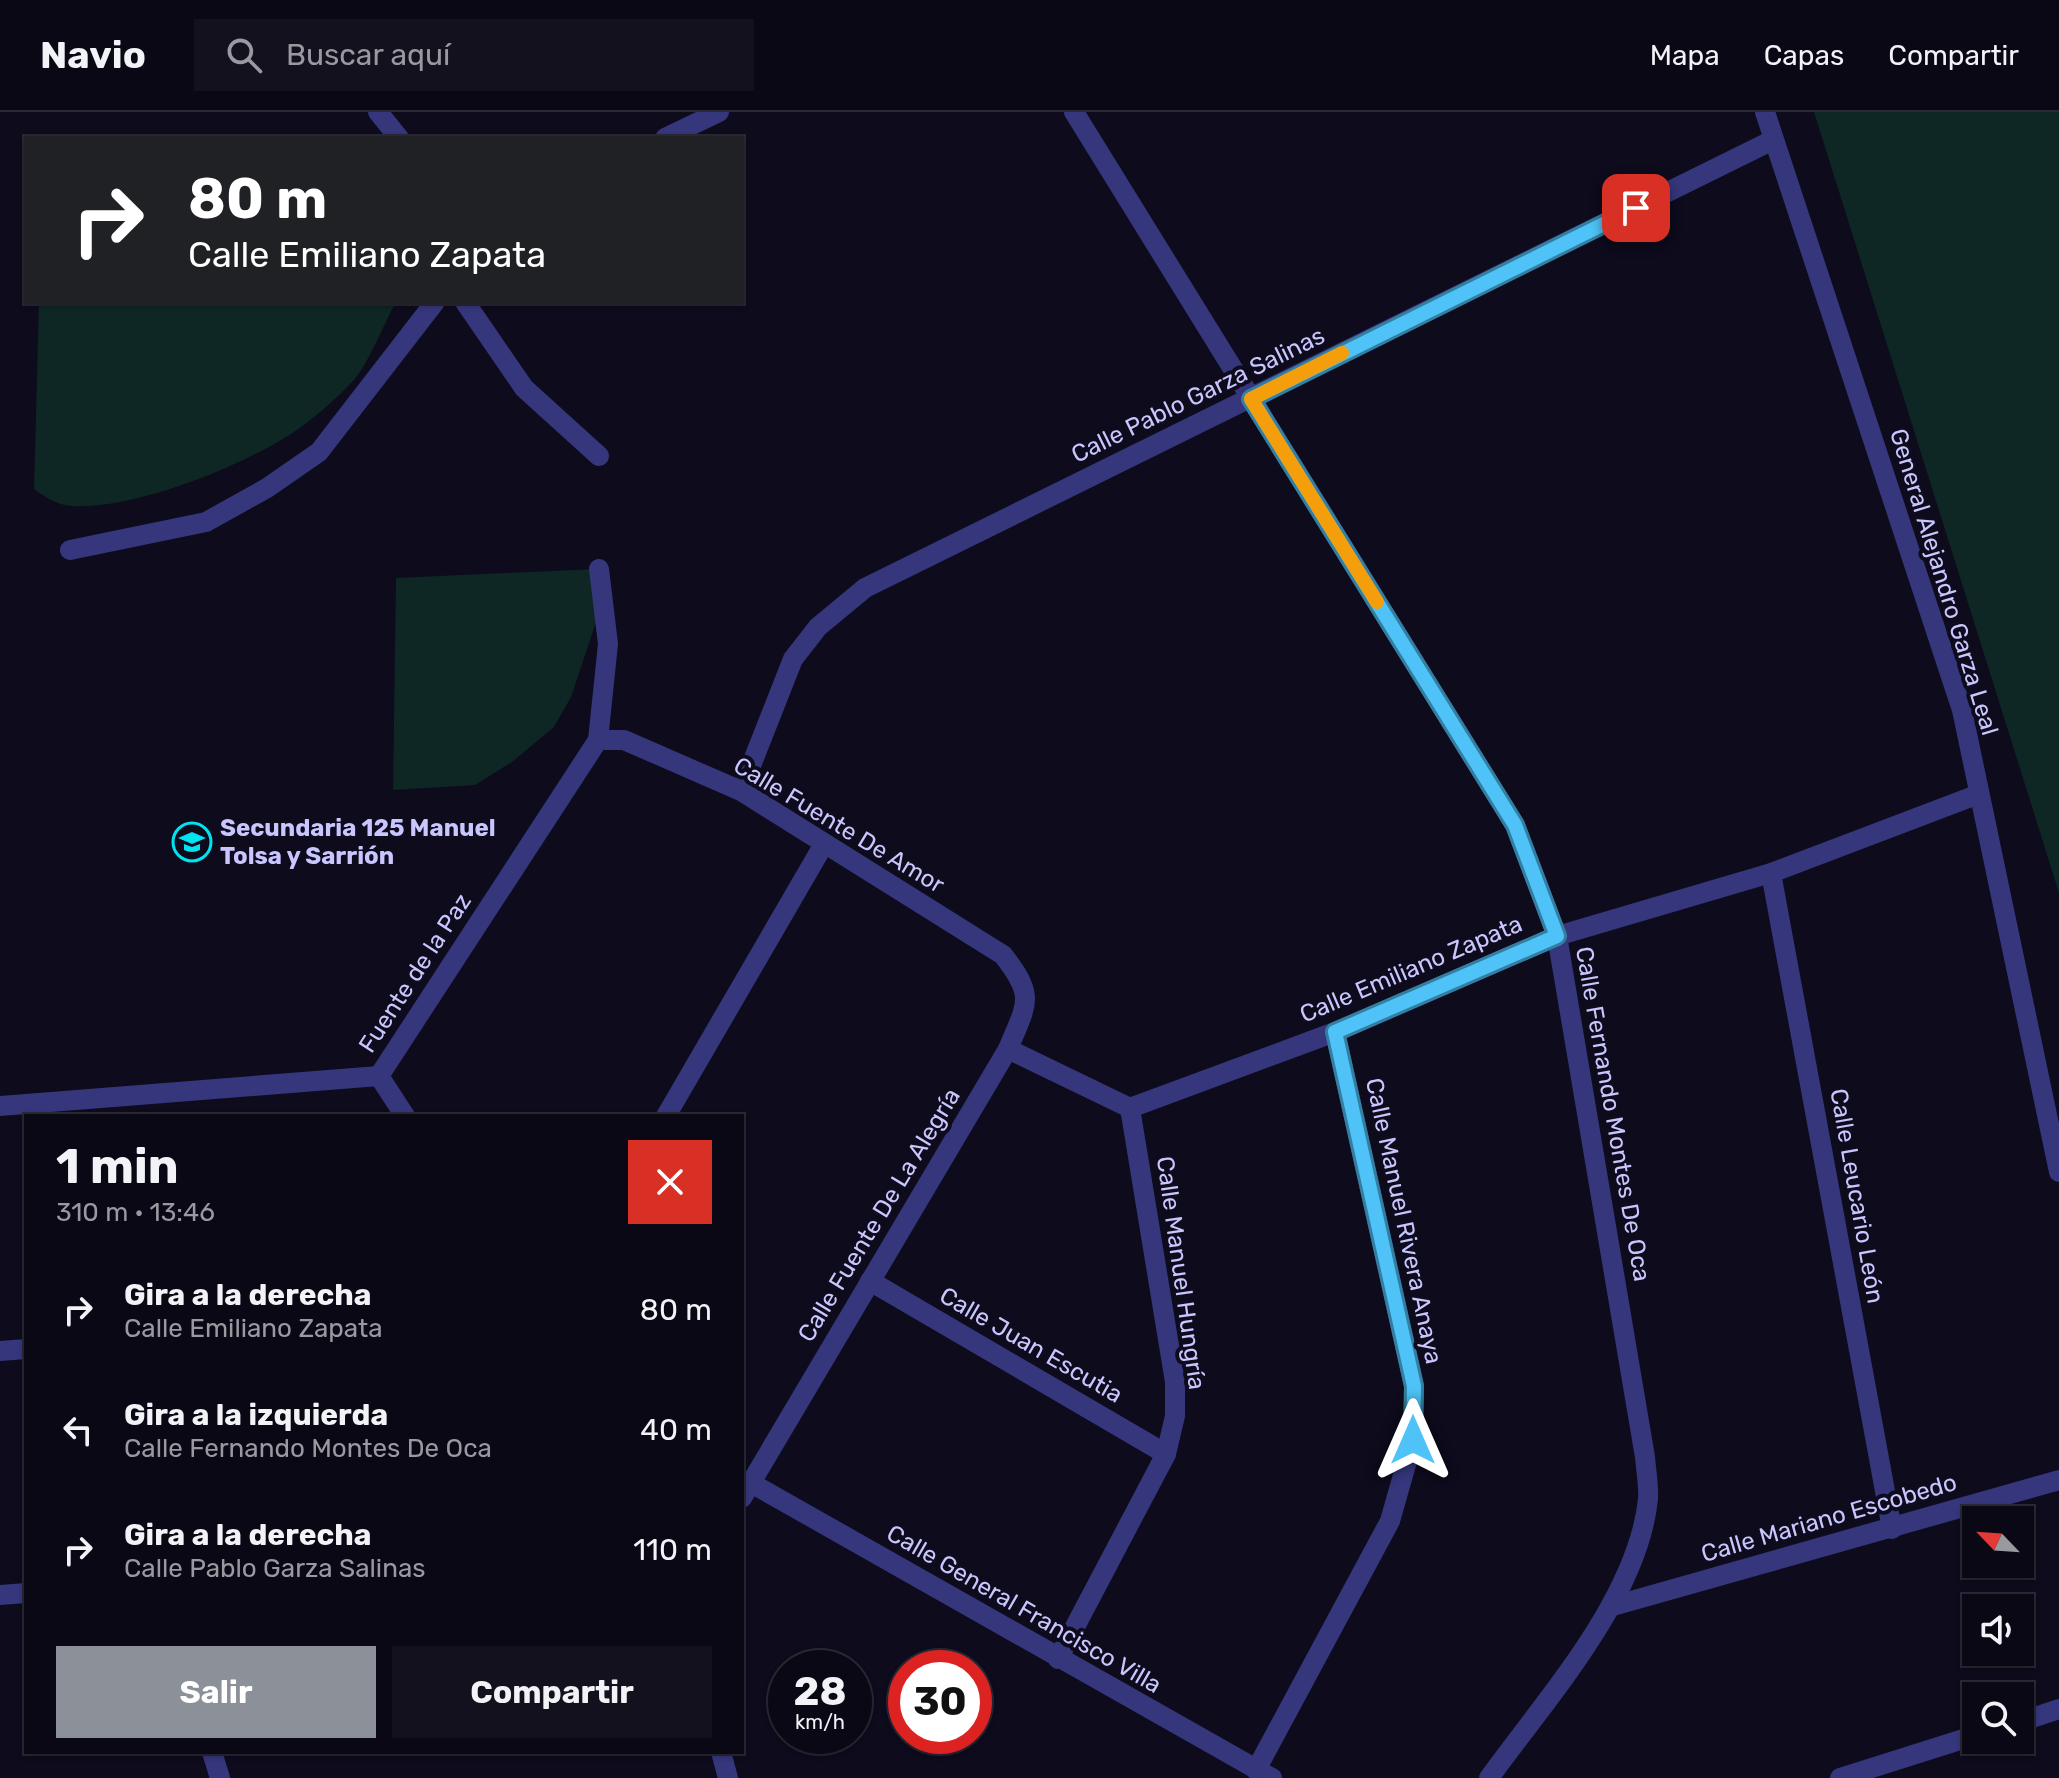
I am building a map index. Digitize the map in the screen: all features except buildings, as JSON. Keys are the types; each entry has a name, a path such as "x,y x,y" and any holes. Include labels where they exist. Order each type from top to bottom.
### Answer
{"street":[{"path":"378,112 397,136"},
{"path":"669,136 719,112"},
{"name":"Calle Fernando Montes De Oca","path":"1074,112 1515,825 1557,936 1645,1457 1648,1498 1638,1548 1613,1606 1489,1778"},
{"name":"General Alejandro Garza Leal","path":"1765,112 1962,710 2058,1159"},
{"name":"Calle Pablo Garza Salinas","path":"741,791 793,659 818,627 865,588 1773,140"},
{"path":"70,550 206,522 267,488 319,452 433,304"},
{"path":"466,304 524,388 599,456"},
{"path":"598,740 608,644 599,569"},
{"name":"Calle Fuente De Amor","path":"598,740 624,740 741,791 1003,955"},
{"name":"Fuente de la Paz","path":"0,1106 379,1076 598,740"},
{"name":"Calle Emiliano Zapata","path":"1130,1108 1335,1032 1557,936 1771,873 1979,794"},
{"path":"667,1114 824,844"},
{"name":"Calle Leucario León","path":"1771,873 1892,1529"},
{"name":"Calle Fuente De La Alegría","path":"746,1491 1008,1049 1026,1004 1026,995 1016,972 1003,955"},
{"name":"Calle Manuel Rivera Anaya","path":"1264,1774 1390,1521 1413,1440 1414,1386 1335,1032"},
{"path":"1008,1049 1130,1108"},
{"path":"379,1076 404,1114"},
{"name":"Calle Manuel Hungría","path":"1058,1659 1166,1454 1175,1416 1175,1382 1130,1108"},
{"name":"Calle Juan Escutia","path":"870,1281 1166,1454"},
{"path":"0,1351 24,1349"},
{"name":"Calle Mariano Escobedo","path":"1613,1606 2059,1480"},
{"name":"Calle General Francisco Villa","path":"746,1491 1264,1774"},
{"path":"0,1595 24,1593"},
{"path":"2034,1717 2059,1709"},
{"path":"1840,1778 1962,1739"},
{"path":"213,1754 220,1778"},
{"path":"722,1754 728,1778"}],"green space":[{"path":"1814,112 2059,112 2059,893"},
{"path":"39,304 395,304 370,355 352,382 307,423 244,460 155,494 97,505 61,504 34,489"},
{"path":"596,569 602,604 571,697 554,727 512,762 475,785 393,790 396,578"}],"slow traffic":[{"path":"1342,353 1251,399 1377,602"}],"place":[{"name":"Secundaria 125 Manuel Tolsa y Sarrión","path":"192,842"}],"route":[{"path":"1413,1440 1414,1386 1335,1032 1557,936 1515,825 1251,399 1636,208"}]}
